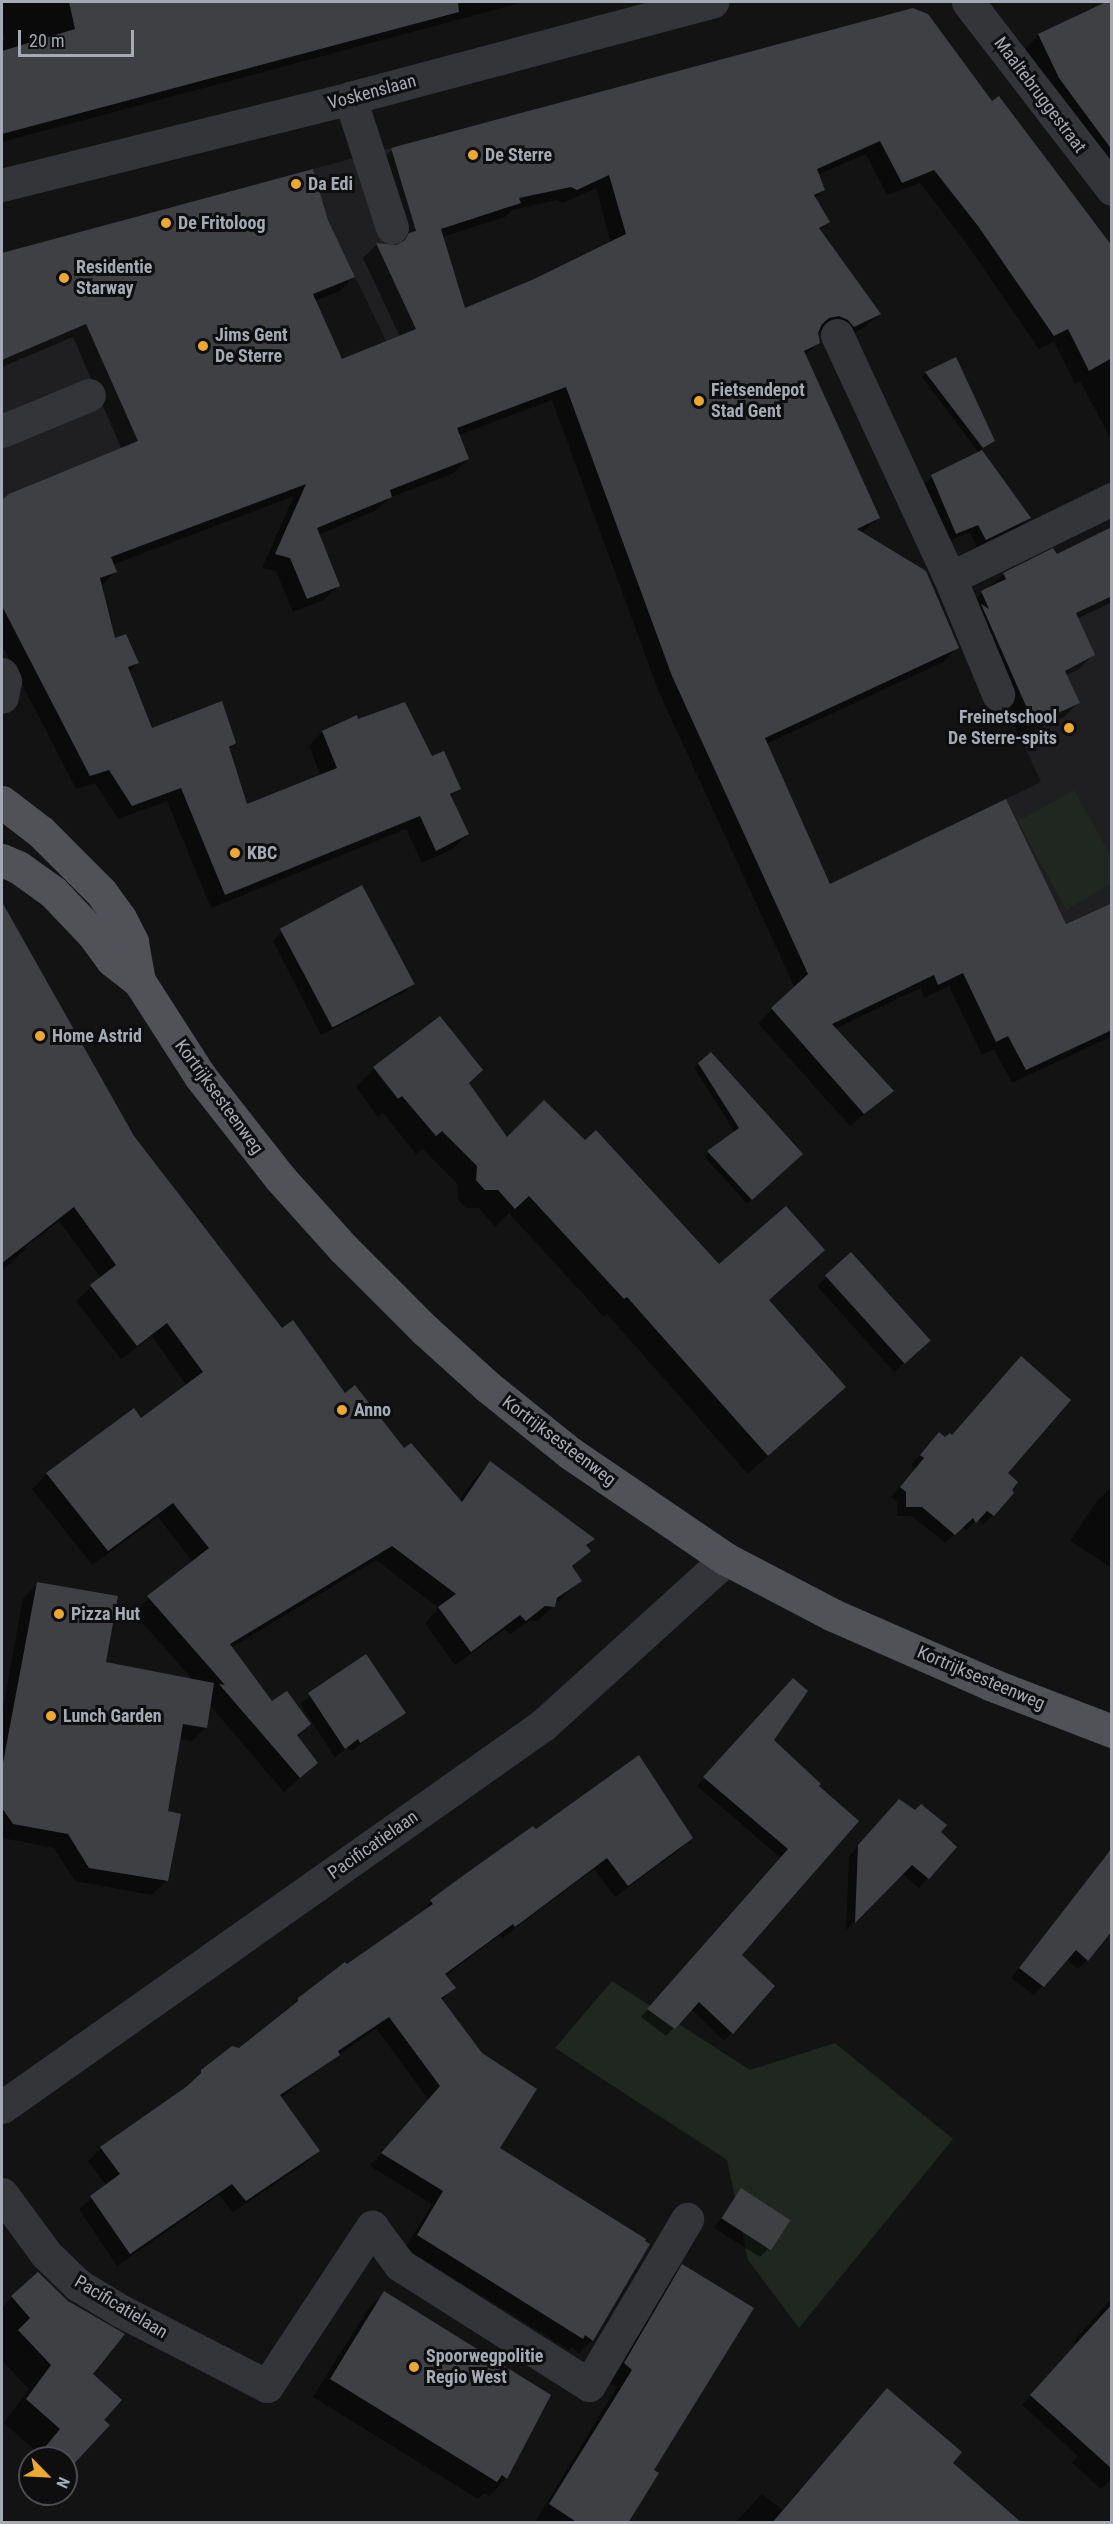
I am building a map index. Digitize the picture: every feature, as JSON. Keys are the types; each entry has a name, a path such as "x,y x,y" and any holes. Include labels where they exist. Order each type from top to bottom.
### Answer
{"main road":[{"name":"Kortrijksesteenweg","path":"2,802 48,838 101,892 120,918 132,942 139,981"},
{"name":"Kortrijksesteenweg","path":"2,860 18,867 52,892 93,934 112,960 139,981 200,1076 280,1178 344,1249 411,1316 488,1387 570,1453 726,1559 833,1614 990,1684 1112,1731"}],"street":[{"name":"Voskenslaan","path":"11,186 712,2"},
{"name":"Maaltebruggestraat","path":"968,2 1112,189"},
{"path":"350,98 392,226"},
{"path":"837,335 950,578 998,694"},
{"path":"2,431 89,395"},
{"path":"950,578 1112,499"},
{"path":"2,674 5,681 2,697"},
{"name":"Pacificatielaan","path":"2,2107 543,1725 726,1559"},
{"name":"Pacificatielaan","path":"2,2194 46,2254 78,2285 121,2311 267,2386 372,2227 400,2265 589,2385 687,2219"}],"shaded area":[{"path":"391,148 442,317 532,280 566,387 2,598 2,360 166,290 319,368 386,341 328,220 313,169"},
{"name":"Freinetschool De Sterre-spits","path":"1111,527 1111,903 1066,924 1006,799 1041,782 1018,732 1080,703 1017,574"},
{"path":"1074,790 1111,856 1111,884 1066,910 1018,821"},
{"path":"612,1981 750,2070 835,2043 953,2139 799,2328 748,2260 727,2160 555,2048"}],"building":[{"path":"69,2 458,2 459,12 2,134 2,51 75,29"},
{"path":"1106,2 1112,2 1112,150 1059,78 1038,34"},
{"path":"913,8 928,14 992,101 999,96 1112,246 1112,358 1089,371 1068,329 1054,336 978,226 934,170 902,183 880,141 817,169 825,190 814,195 830,222 819,228 881,314 854,327 848,320 839,316 829,318 822,324 818,333 820,343 804,351 880,518 857,529 926,571 959,648 765,738 830,884 1006,799 1066,924 1112,903 1112,1030 1026,1070 1008,1036 996,1042 963,973 938,985 934,975 832,1024 894,1091 864,1114 771,1008 808,974 672,676 566,387 457,428 469,459 390,490 392,497 317,528 340,586 307,599 290,558 275,554 306,484 111,557 117,572 100,578 115,638 126,634 139,663 128,667 152,728 222,701 236,743 229,747 247,804 337,768 322,731 357,715 358,719 405,702 432,756 444,751 461,789 450,794 469,834 436,851 420,816 225,895 181,788 132,806 109,770 90,776 2,606 2,500 9,494 138,441 86,324 2,360 2,253 313,169 328,220 355,277 313,294 342,359 416,329 376,243 397,245 405,240 409,233 416,231 391,148","holes":["609,175 626,234 532,280 465,308 441,229 521,203 519,198 571,187 577,190"]},
{"path":"956,357 995,441 983,448 925,372"},
{"path":"982,450 1031,518 986,540 978,525 956,534 931,475"},
{"path":"1112,527 1112,596 1076,613 1095,655 1065,671 1080,703 1034,724 981,604 989,609 981,591 1006,579 1003,573 1053,548 1057,554"},
{"path":"362,885 415,984 332,1028 280,929"},
{"path":"2,902 134,1136 282,1328 293,1320 345,1393 355,1385 404,1448 411,1443 462,1502 490,1461 595,1539 586,1545 591,1551 572,1566 582,1581 557,1598 555,1607 545,1606 526,1621 520,1615 471,1652 438,1607 456,1594 392,1546 230,1644 272,1701 287,1691 311,1724 297,1735 318,1763 300,1778 219,1684 225,1685 147,1596 209,1548 173,1503 108,1551 46,1473 134,1408 141,1418 203,1372 167,1323 137,1346 90,1285 116,1265 74,1207 2,1263"},
{"path":"440,1016 483,1070 469,1083 507,1137 544,1100 585,1140 596,1130 719,1264 786,1206 825,1250 769,1300 846,1387 768,1456 627,1297 624,1299 529,1196 515,1209 498,1190 485,1190 476,1180 477,1166 442,1131 436,1136 402,1096 398,1099 373,1067"},
{"path":"711,1052 803,1154 752,1200 707,1151 739,1128 698,1063"},
{"path":"851,1252 931,1340 905,1364 825,1275"},
{"path":"1021,1356 1071,1400 1008,1473 1018,1482 1012,1490 1014,1493 994,1516 987,1511 976,1523 973,1518 955,1535 922,1507 906,1507 906,1492 900,1487 924,1458 920,1455 939,1432 945,1437 950,1433 952,1435"},
{"path":"37,1582 118,1596 106,1662 214,1683 207,1728 183,1724 168,1811 181,1814 168,1881 89,1868 68,1834 13,1824 2,1808 2,1768"},
{"path":"366,1654 406,1713 360,1743 358,1739 345,1749 308,1693"},
{"path":"793,1678 808,1691 774,1740 821,1784 819,1786 859,1821 742,1955 775,1986 733,2034 699,2002 675,2029 647,2009 788,1849 703,1777"},
{"path":"639,1755 693,1838 628,1886 607,1858 515,1927 513,1924 445,1974 456,1988 441,1998 482,2053 537,2089 500,2148 646,2239 645,2241 650,2244 593,2341 585,2335 583,2339 417,2235 443,2191 381,2153 440,2086 389,2017 338,2051 340,2055 280,2095 320,2151 246,2201 232,2184 130,2254 90,2196 120,2174 100,2147 186,2087 201,2073 201,2070 232,2046 239,2048 345,1962 347,1964 433,1904 430,1900 464,1875 533,1826 536,1829"},
{"path":"899,1799 915,1810 921,1804 947,1825 941,1832 957,1847 929,1879 912,1865 855,1923 858,1845"},
{"path":"1112,1848 1112,1931 1088,1961 1076,1950 1044,1987 1019,1968"},
{"path":"741,2188 790,2220 771,2250 721,2218"},
{"path":"682,2264 754,2308 654,2470 659,2473 628,2523 578,2523 549,2504 632,2370 624,2363"},
{"path":"38,2272 68,2301 125,2334 93,2374 122,2400 104,2420 110,2425 78,2459 78,2446 46,2446 60,2429 26,2399 51,2365 18,2330 30,2318 11,2296"},
{"path":"384,2291 551,2395 507,2479 502,2475 497,2482 330,2379"},
{"path":"1112,2304 1112,2469 1030,2395"},
{"path":"887,2388 962,2452 953,2463 1022,2523 772,2523"}],"place":[{"name":"De Sterre","path":"473,155"},
{"name":"Da Edi","path":"296,184"},
{"name":"De Fritoloog","path":"166,223"},
{"name":"Residentie Starway","path":"64,278"},
{"name":"Jims Gent De Sterre","path":"203,346"},
{"name":"Fietsendepot Stad Gent","path":"699,401"},
{"name":"Freinetschool De Sterre-spits","path":"1069,728"},
{"name":"KBC","path":"235,853"},
{"name":"Home Astrid","path":"40,1036"},
{"name":"Anno","path":"342,1410"},
{"name":"Pizza Hut","path":"59,1614"},
{"name":"Lunch Garden","path":"51,1716"},
{"name":"Spoorwegpolitie Regio West","path":"414,2367"}]}
